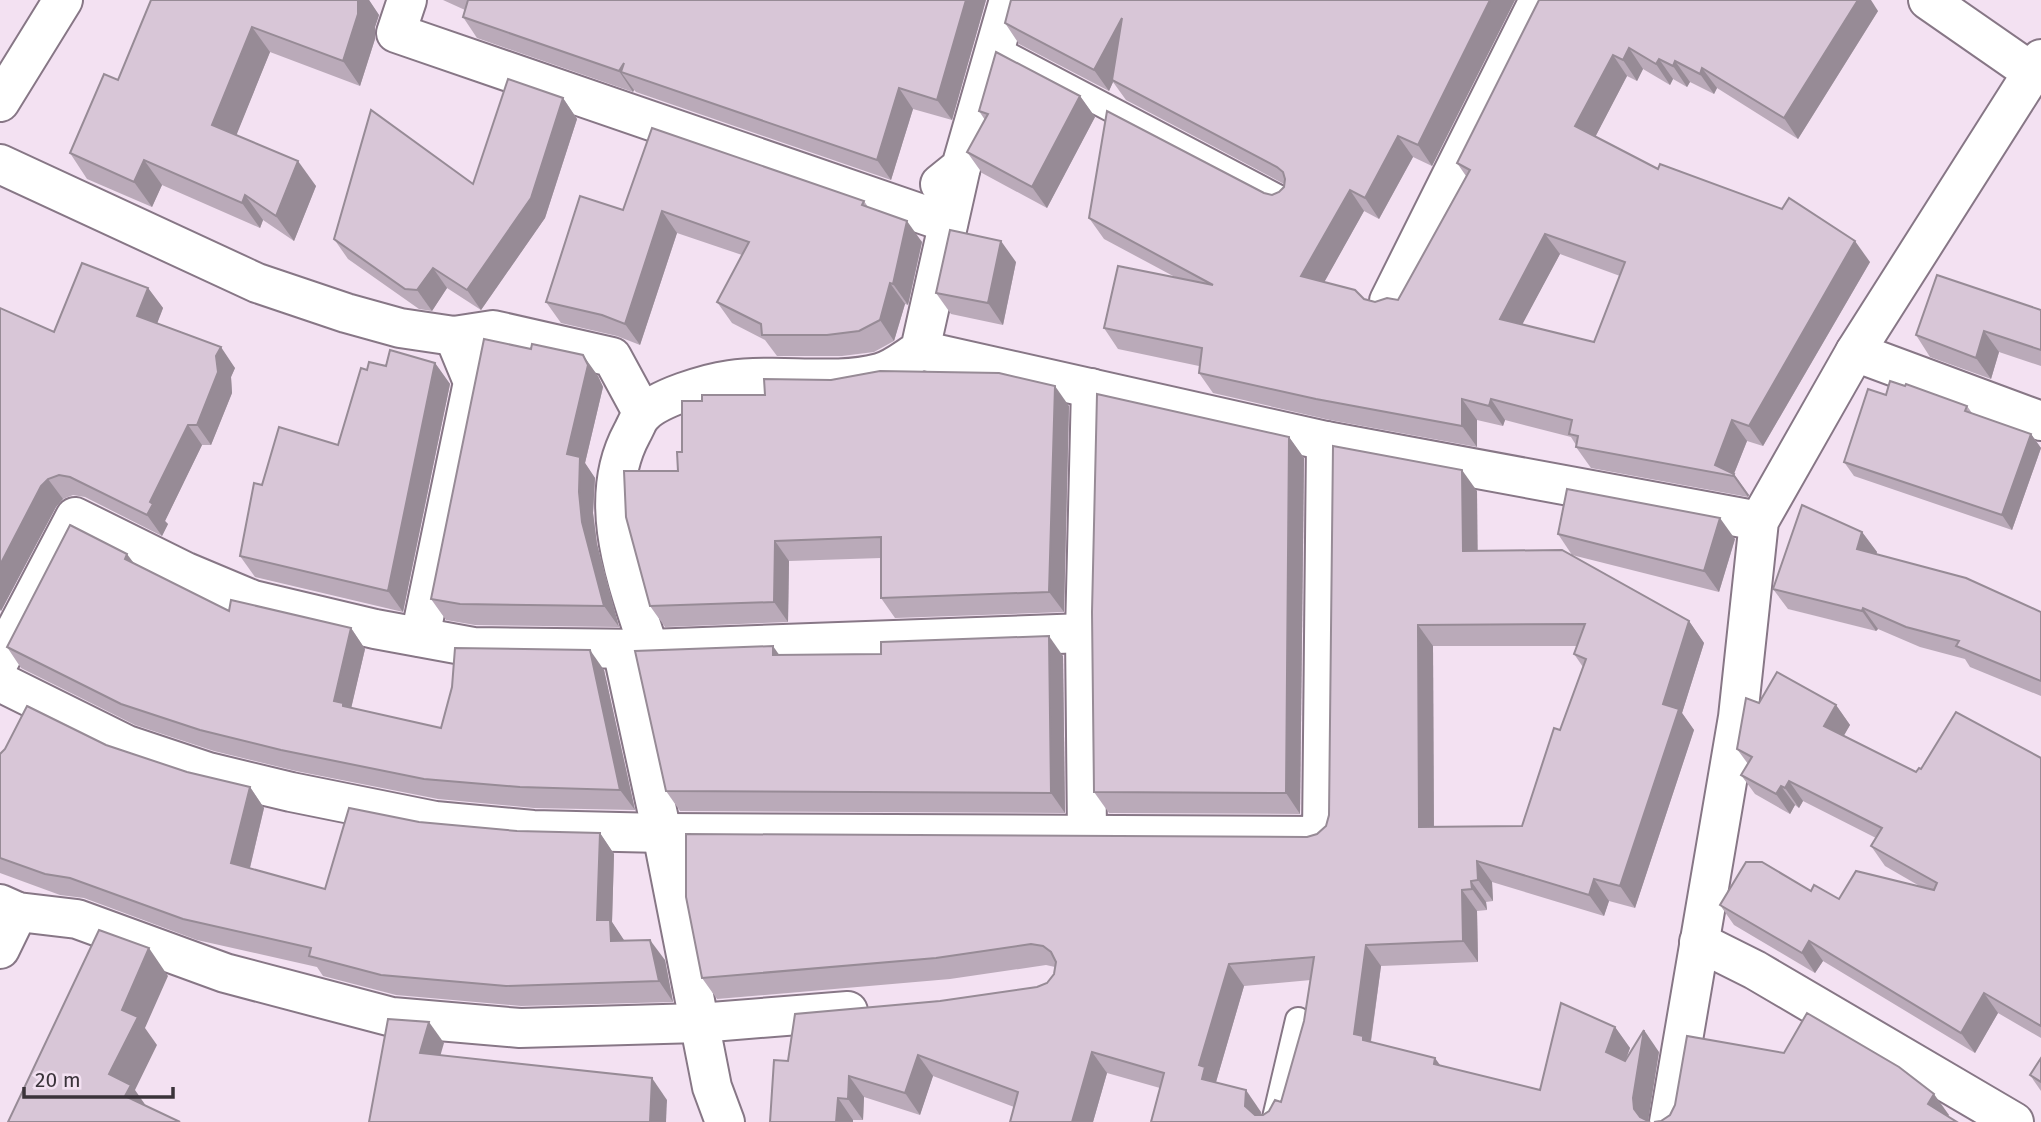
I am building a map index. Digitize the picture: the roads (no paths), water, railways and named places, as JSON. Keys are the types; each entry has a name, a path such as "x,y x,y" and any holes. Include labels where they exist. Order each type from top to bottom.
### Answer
{"street":[{"path":"0,102 61,0"},
{"path":"407,0 396,33 948,223"},
{"path":"920,350 961,167 1009,0"},
{"path":"1389,300 1539,0"},
{"path":"1669,1122 1738,717 1759,521 1854,352 2037,66 1928,0"},
{"path":"0,164 257,283 400,328 454,336 493,330 612,357 643,414"},
{"path":"909,209 961,167"},
{"path":"419,637 473,382 454,336"},
{"path":"725,1122 712,1087 662,833 627,580 618,542 614,495 624,448 643,414 677,394 730,380 844,377 880,373 920,350 1326,441 1759,521"},
{"path":"1854,352 2041,421"},
{"path":"1087,835 1086,633 1091,388"},
{"path":"13,734 16,690 127,745 208,772 435,821 533,830 1322,836 1326,441"},
{"path":"0,660 75,517 186,572 253,600 375,629 473,647 636,649 1086,633"},
{"path":"0,948 9,908 77,919 225,973 392,1017 520,1028 699,1023 884,1008"},
{"path":"1699,942 1755,970 2014,1122"}],"lane":[{"path":"995,48 1285,201"},
{"path":"1274,1122 1298,1020"}]}
